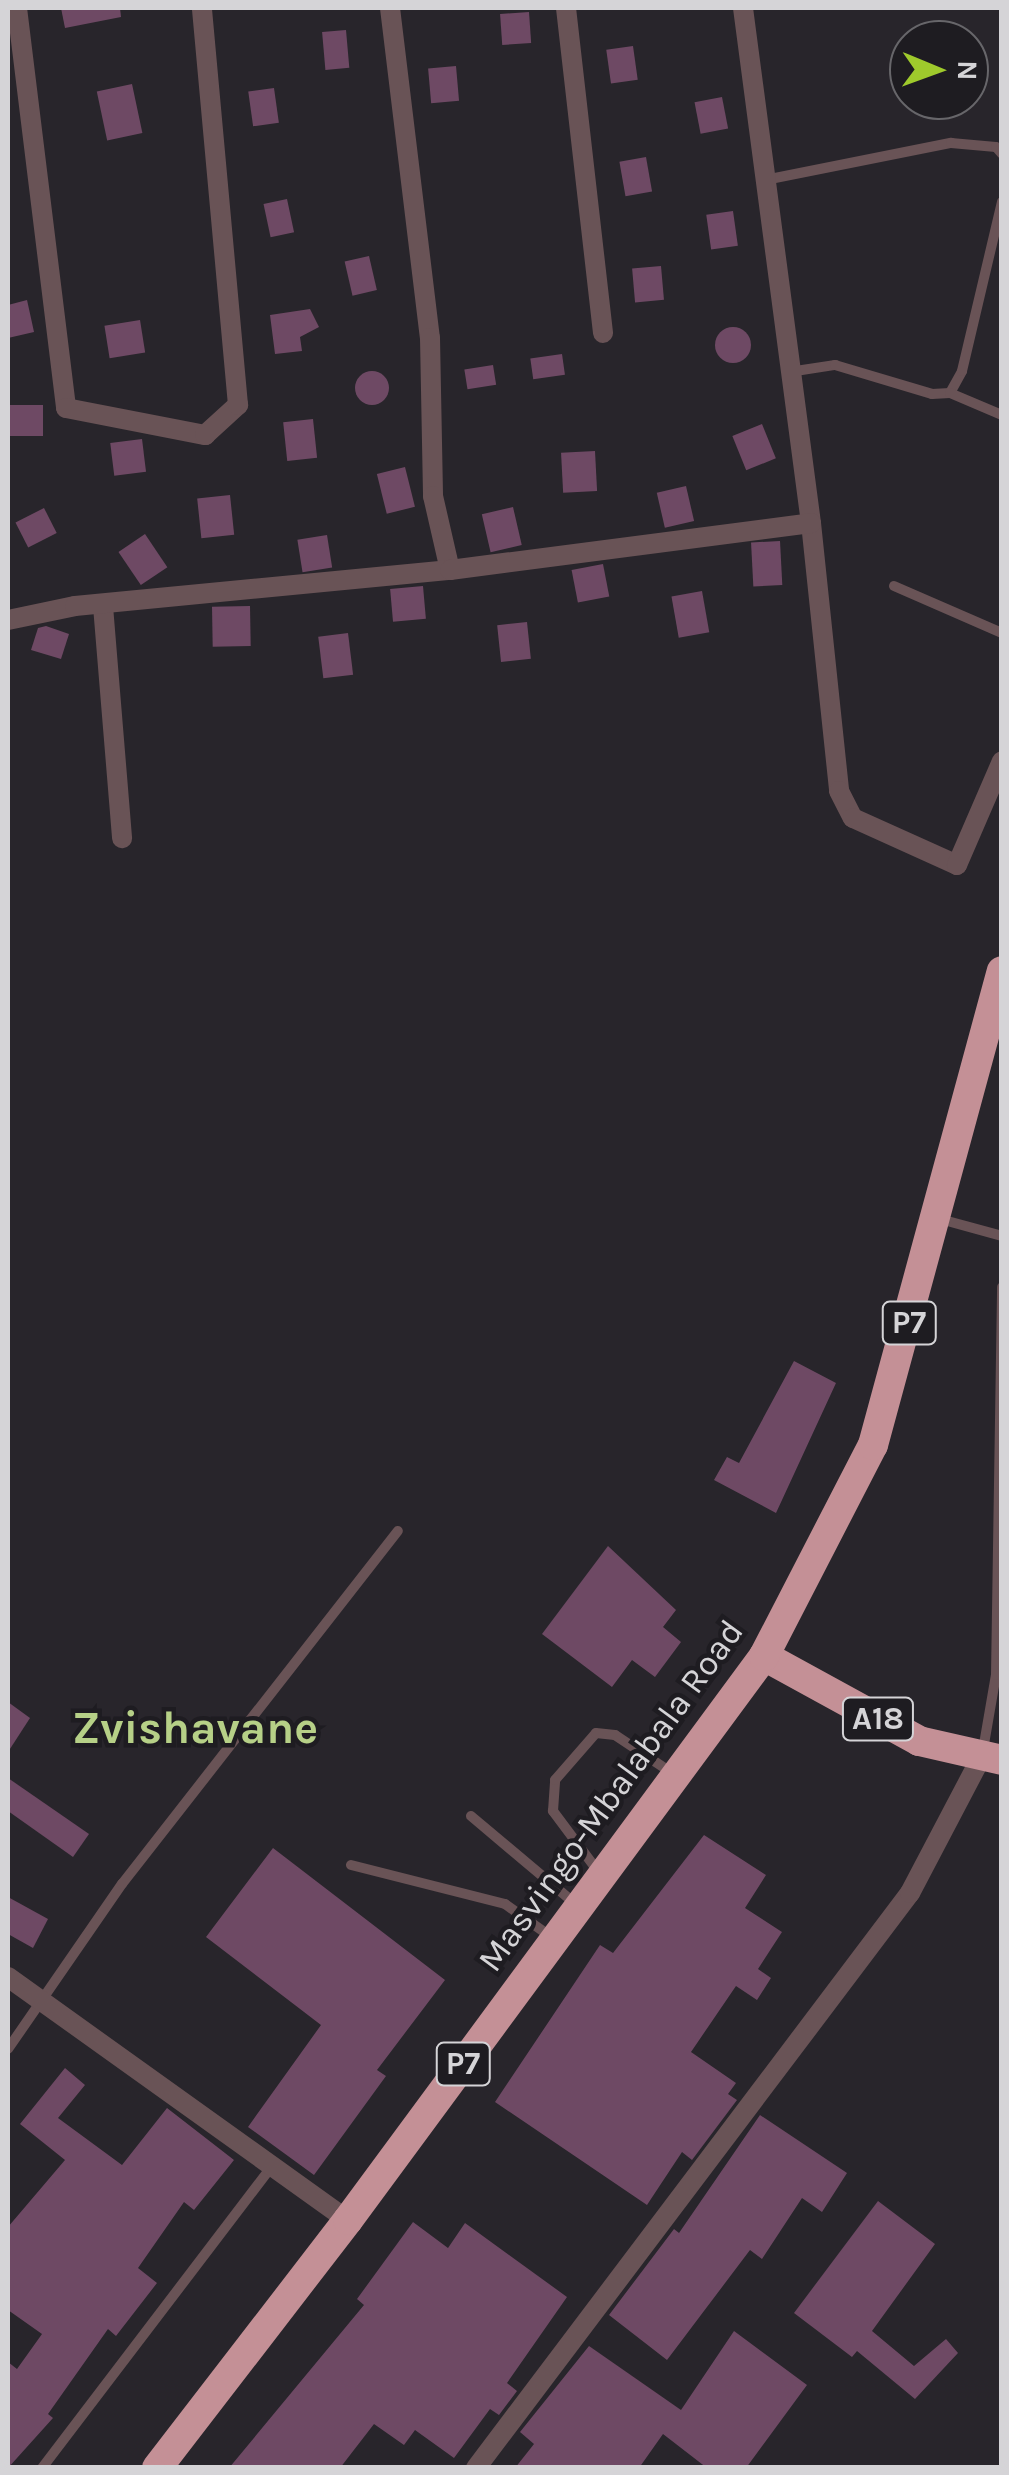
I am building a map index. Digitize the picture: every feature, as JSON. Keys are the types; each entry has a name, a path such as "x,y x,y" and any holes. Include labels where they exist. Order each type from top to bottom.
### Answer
{"highway":[{"name":"Masvingo-Mbalabala Road","path":"157,2468 348,2220 764,1656 873,1444 939,1219 1002,972"},
{"name":"A18","path":"764,1656 919,1741 992,1758"}],"street":[{"path":"17,8 66,408 205,434 238,405 202,8"},
{"path":"390,8 430,338 433,496 450,570"},
{"path":"566,8 602,333"},
{"path":"743,8 811,524 839,791 853,818 957,865 1002,761"},
{"path":"8,620 811,524"},
{"path":"103,606 122,838"},
{"path":"476,2468 910,1893 992,1758"},
{"path":"8,1977 348,2220"}],"lane":[{"path":"764,180 951,143 996,146 1002,154"},
{"path":"950,393 962,370 1002,202"},
{"path":"788,372 835,365 932,394 950,393 1002,415"},
{"path":"894,586 1002,633"},
{"path":"939,1219 1002,1236"},
{"path":"992,1758 999,1676 1002,1287"},
{"path":"8,2047 43,2004 122,1884 398,1531"},
{"path":"602,1876 554,1810 555,1780 596,1733 615,1734 676,1775"},
{"path":"471,1816 579,1907"},
{"path":"351,1864 505,1904 554,1940"},
{"path":"42,2468 272,2166"}],"building":[{"path":"61,8 120,8 121,17 65,28"},
{"path":"529,12 531,43 502,45 500,14"},
{"path":"346,30 349,68 325,70 322,32"},
{"path":"633,46 638,80 611,83 606,50"},
{"path":"456,66 459,101 431,103 428,68"},
{"path":"132,84 142,133 107,140 97,91"},
{"path":"274,88 279,123 253,126 248,92"},
{"path":"722,97 728,128 701,134 695,102"},
{"path":"646,157 652,191 625,196 619,162"},
{"path":"287,199 294,232 271,237 264,204"},
{"path":"733,211 738,246 711,249 706,215"},
{"path":"369,256 377,290 353,296 345,262"},
{"path":"661,266 664,300 635,302 632,269"},
{"path":"27,300 34,332 8,338 8,305"},
{"path":"310,309 319,327 300,337 302,351 275,354 270,315"},
{"path":"140,320 145,353 110,358 104,326"},
{"path":"733,327 746,332 751,345 746,358 733,363 720,358 715,345 720,332"},
{"path":"562,354 565,375 533,379 530,358"},
{"path":"493,365 496,385 467,389 464,370"},
{"path":"372,371 384,376 389,388 384,400 372,405 360,400 355,388 360,376"},
{"path":"8,405 43,405 43,436 8,436"},
{"path":"313,419 317,458 287,461 283,422"},
{"path":"762,424 776,458 746,470 732,436"},
{"path":"142,439 146,472 114,476 110,443"},
{"path":"595,451 597,491 563,493 561,453"},
{"path":"405,467 415,507 387,514 377,474"},
{"path":"686,486 694,521 665,528 657,493"},
{"path":"230,495 234,535 201,538 197,498"},
{"path":"513,507 522,545 491,552 482,514"},
{"path":"44,508 57,533 28,547 15,523"},
{"path":"145,534 167,567 141,585 118,552"},
{"path":"327,535 332,568 303,572 297,540"},
{"path":"780,541 782,585 753,586 751,543"},
{"path":"603,564 609,596 578,602 572,570"},
{"path":"423,586 426,619 393,622 390,589"},
{"path":"702,591 709,632 679,638 671,596"},
{"path":"250,606 251,646 213,647 212,607"},
{"path":"527,622 531,659 501,662 497,625"},
{"path":"46,626 69,634 61,659 31,650 38,628"},
{"path":"348,633 353,675 323,678 318,637"},
{"path":"794,1361 836,1383 776,1513 714,1480 727,1457 739,1463"},
{"path":"608,1546 676,1610 663,1627 681,1642 655,1677 632,1660 612,1687 542,1634"},
{"path":"8,1702 30,1718 8,1752"},
{"path":"8,1778 89,1834 73,1857 8,1811"},
{"path":"704,1835 766,1875 745,1908 782,1932 758,1969 771,1978 757,2000 736,1986 691,2052 736,2083 728,2094 737,2100 692,2160 682,2152 647,2205 495,2102 600,1945 613,1953"},
{"path":"273,1848 445,1980 377,2070 386,2076 314,2175 248,2127 321,2025 206,1937"},
{"path":"8,1897 48,1919 33,1948 8,1934"},
{"path":"65,2068 85,2085 58,2118 122,2165 167,2108 234,2160 194,2210 184,2202 138,2268 157,2283 116,2336 108,2329 48,2414 53,2418 8,2468 8,2362 17,2369 42,2334 8,2310 8,2227 65,2160 20,2124"},
{"path":"760,2115 847,2173 822,2212 802,2198 762,2259 750,2250 667,2360 609,2315 674,2229 679,2233"},
{"path":"878,2201 935,2244 872,2331 914,2366 946,2339 958,2353 915,2399 857,2351 852,2357 794,2313"},
{"path":"413,2222 448,2248 465,2223 567,2297 507,2383 517,2391 499,2415 490,2409 454,2458 415,2430 404,2445 374,2424 340,2468 229,2468 364,2305 357,2299"},
{"path":"734,2331 807,2385 746,2468 707,2468 663,2434 639,2468 515,2468 534,2444 520,2432 589,2346 681,2410"}],"district":[{"name":"Zvishavane","path":"195,1729"}]}
